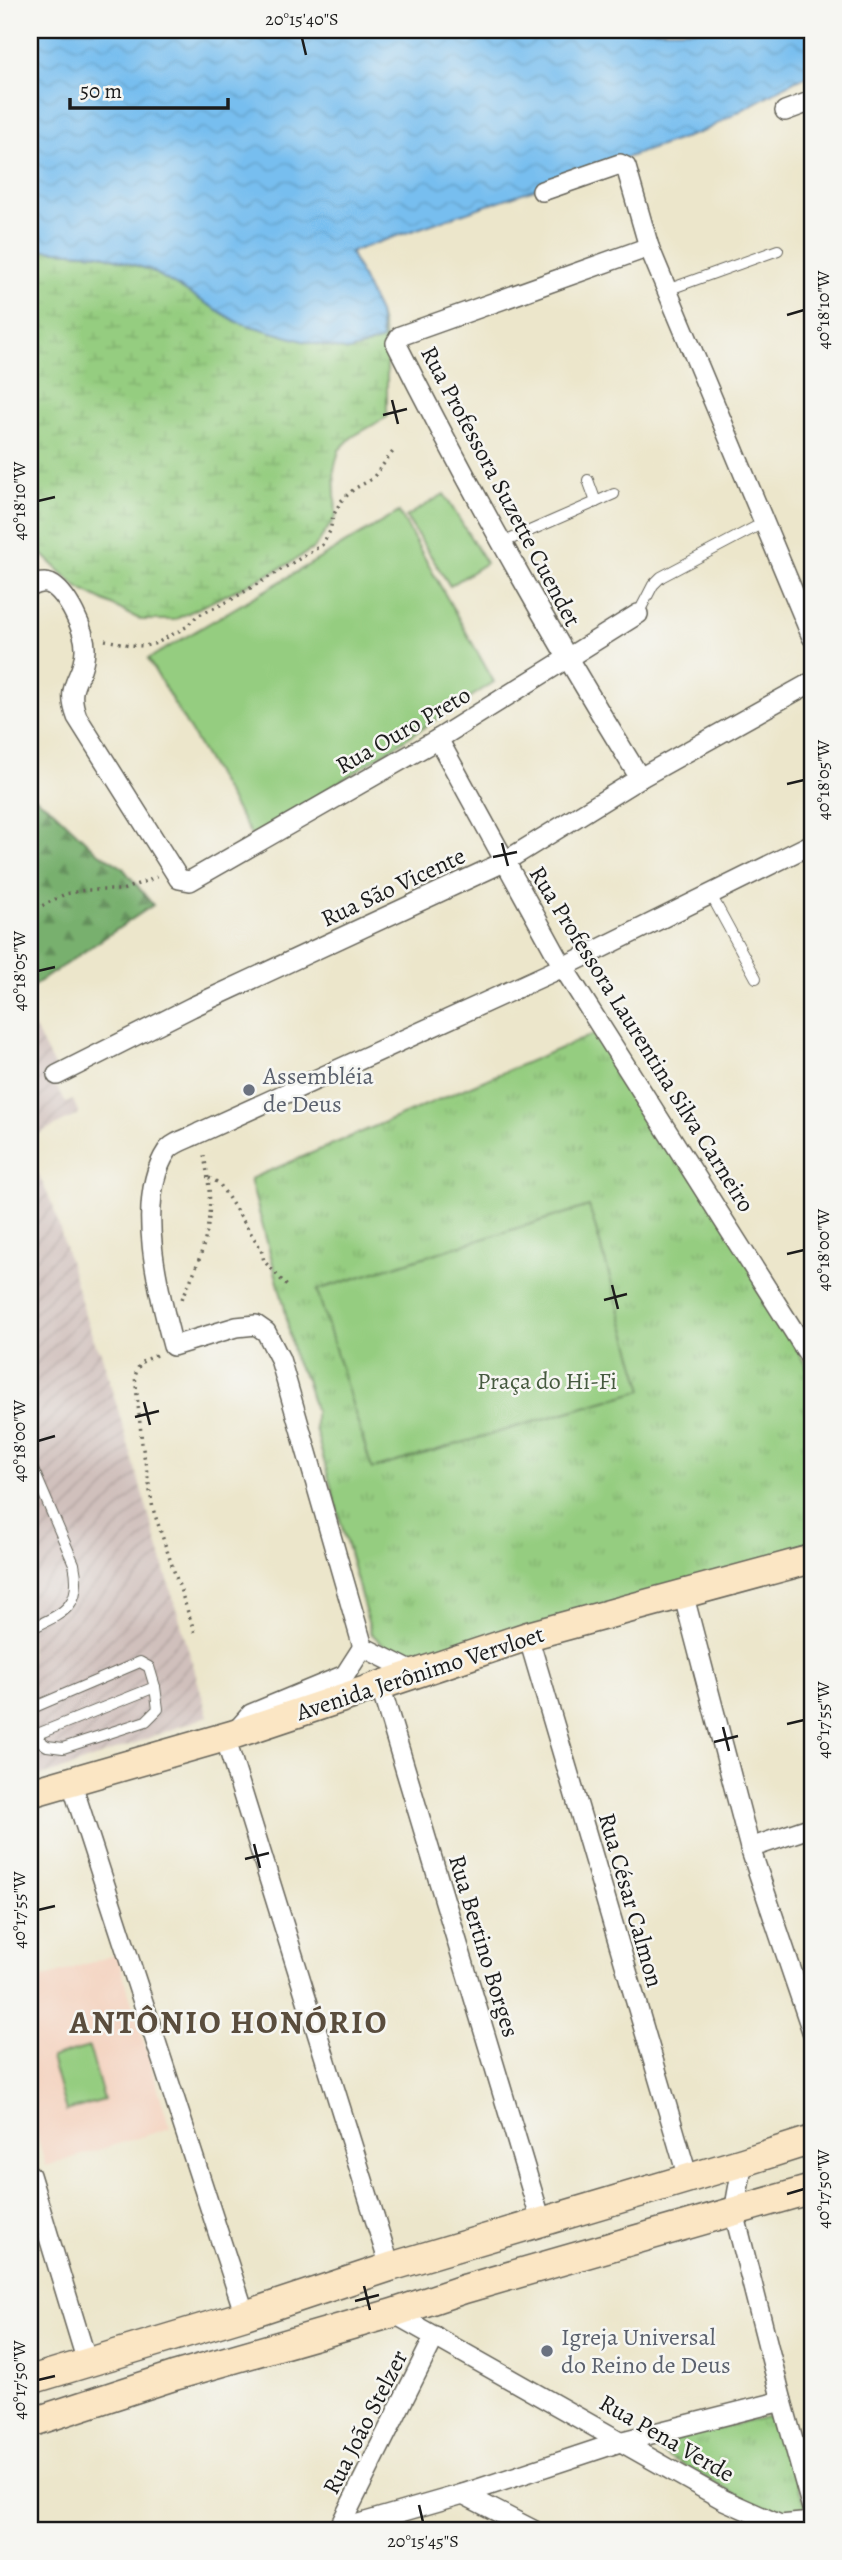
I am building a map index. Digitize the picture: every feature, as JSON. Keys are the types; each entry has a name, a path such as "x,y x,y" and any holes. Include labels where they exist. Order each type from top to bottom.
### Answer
{"street":[{"path":"785,111 812,101"},
{"path":"542,191 620,164 626,167 649,247 812,637"},
{"name":"Rua Professora Suzette Cuendet","path":"640,778 567,660 456,462 397,340 400,336 649,247"},
{"path":"30,587 37,583 50,584 61,594 82,629 84,662 71,693 77,717 173,870"},
{"name":"Rua Ouro Preto","path":"173,870 179,879 190,881 438,739 638,614"},
{"name":"Rua São Vicente","path":"57,1075 192,1007 504,862 640,778 812,682"},
{"name":"Rua Professora Laurentina Silva Carneiro","path":"438,739 563,967 806,1336 812,1360"},
{"path":"415,1673 363,1647 280,1359 266,1332 256,1325 236,1327 173,1346 163,1310 150,1232 157,1174 168,1149 563,967 812,845"},
{"name":"Avenida Jerônimo Vervloet","path":"30,1793 228,1736 528,1636 812,1559"},
{"path":"683,1593 750,1848 812,2031"},
{"name":"Rua César Calmon","path":"528,1636 676,2181"},
{"path":"363,1647 345,1675 251,1714 228,1736 390,2267"},
{"name":"Rua Bertino Borges","path":"380,1685 541,2221"},
{"path":"71,1781 245,2315"},
{"path":"750,1848 812,1827"},
{"path":"30,2380 245,2315 390,2267 812,2140"},
{"path":"743,2162 734,2212 812,2508"},
{"path":"30,2175 87,2362"},
{"path":"658,2233 654,2201 676,2181"},
{"path":"30,2423 464,2289 812,2189"},
{"name":"Rua Pena Verde","path":"393,2313 724,2500 780,2525 812,2522"},
{"name":"Rua João Stelzer","path":"338,2530 436,2336"},
{"path":"157,2342 169,2378"},
{"path":"338,2530 463,2494 623,2441 782,2402"},
{"path":"463,2494 533,2530"}],"lane":[{"path":"667,290 778,250"},
{"path":"588,481 596,502"},
{"path":"502,543 614,494"},
{"path":"638,614 653,585 661,577 763,523"},
{"path":"711,895 756,978"},
{"path":"30,1462 74,1564 78,1581 75,1598 64,1612 30,1629"},
{"path":"30,1709 140,1662 149,1667 158,1709 146,1721 63,1748 47,1746 31,1736"},
{"path":"31,1736 155,1686"}],"path":[{"path":"74,614 98,637 114,644 145,646 173,635 197,616 229,601 321,545 330,531 333,516 341,501 354,489 372,479 396,449"},
{"path":"30,912 65,894 86,890 122,890 173,870"},
{"path":"163,1310 180,1305 202,1258 209,1227 207,1130"},
{"path":"209,1178 219,1183 261,1249 264,1261 287,1286"},
{"path":"173,1346 140,1363 135,1376 153,1509 196,1636"}],"shaded area":[{"path":"30,1019 54,1066 55,1084 66,1103 73,1100 79,1114 30,1138"},
{"path":"30,1144 38,1173 53,1206 86,1318 101,1352 208,1716 30,1779"},
{"path":"117,1954 170,2128 46,2166 30,2112 30,1982"}],"green space":[{"path":"30,249 100,254 150,270 182,288 303,341 349,351 382,340 379,313 387,347 387,417 352,437 339,450 334,470 336,517 314,548 285,566 174,620 141,620 78,588 30,543"},
{"path":"444,494 486,563 450,586 406,517"},
{"path":"399,512 494,682 253,838 148,659"},
{"path":"30,794 53,810 96,851 122,867 153,905 30,988"},
{"name":"Praça do Hi-Fi","path":"594,1034 726,1224 812,1376 812,1547 416,1662 389,1651 371,1633 315,1428 315,1410 306,1379 295,1362 284,1305 250,1179"},
{"path":"589,1206 643,1390 372,1469 317,1290"},
{"path":"89,2047 104,2100 66,2111 51,2058"},
{"path":"778,2414 807,2514 779,2519 649,2446"}],"water":[{"path":"30,30 812,30 812,75 796,80 704,131 350,252 379,313 382,340 349,351 237,322 150,270 100,254 30,249"}],"place":[{"name":"Assembléia de Deus","path":"249,1090"},
{"name":"Igreja Universal do Reino de Deus","path":"547,2351"}],"district":[{"name":"ANTÔNIO HONÓRIO","path":"229,2022"}]}
